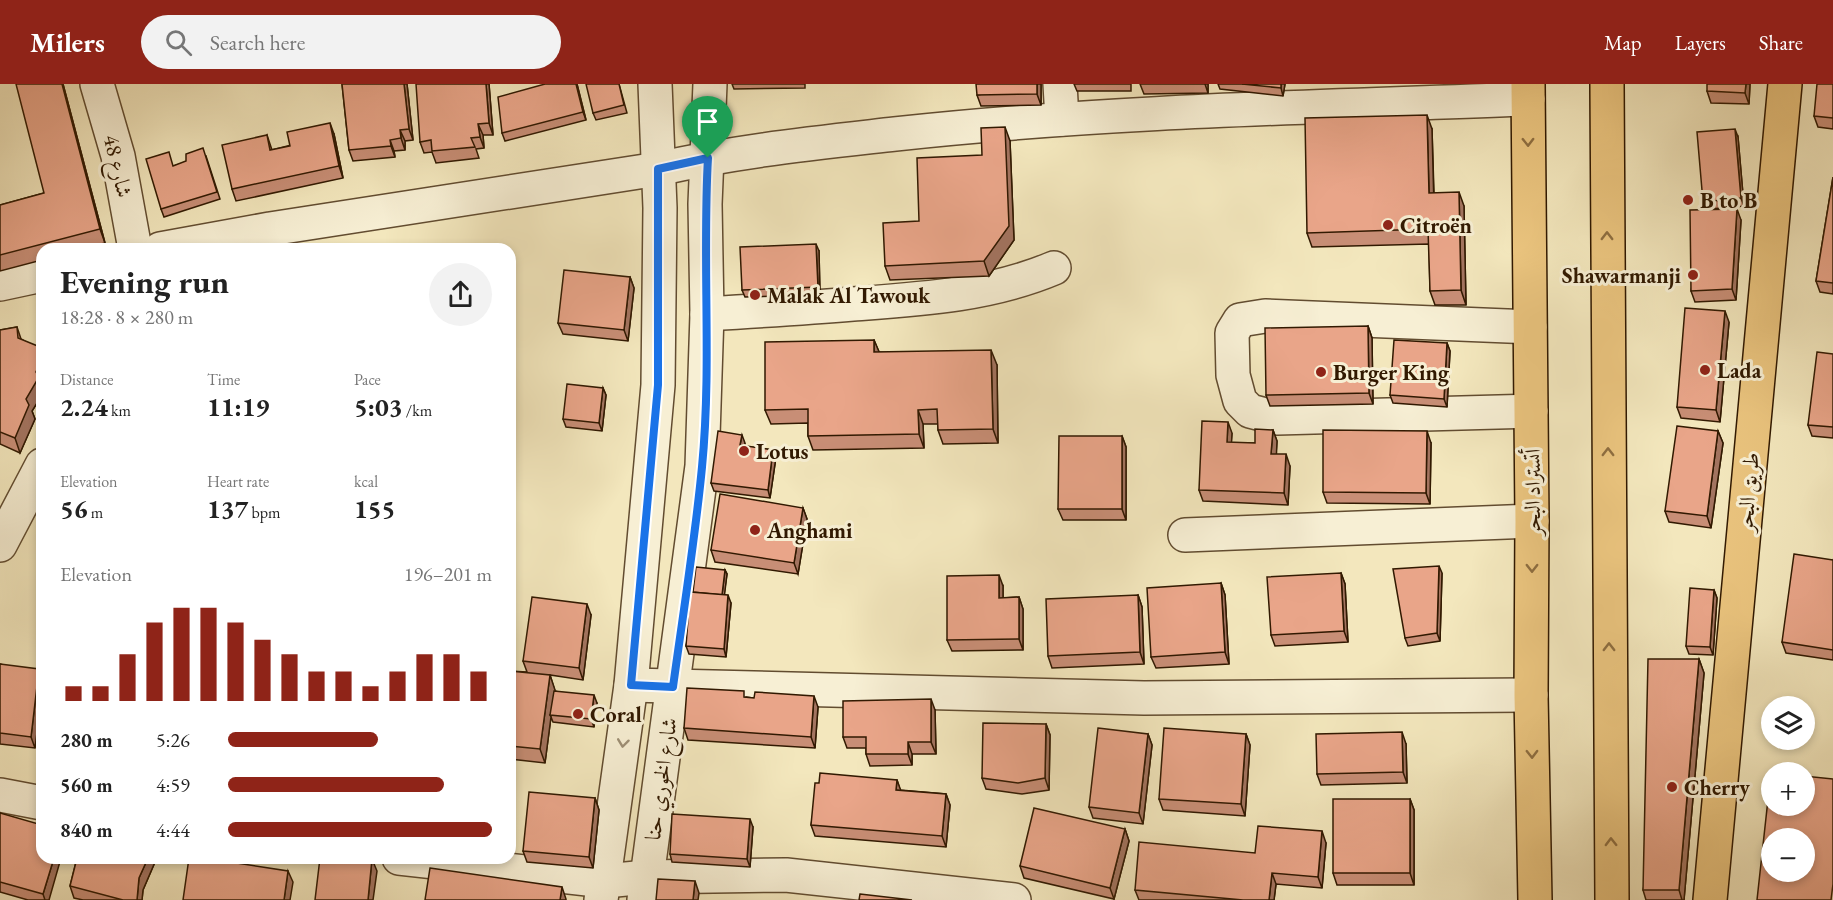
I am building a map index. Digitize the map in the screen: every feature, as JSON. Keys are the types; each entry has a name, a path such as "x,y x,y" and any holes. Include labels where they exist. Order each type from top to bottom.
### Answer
{"highway":[{"path":"1607,84 1612,900"},
{"name":"طريق البحر","path":"1710,900 1785,84"},
{"name":"أتستراد البحر","path":"1528,92 1532,521 1530,695 1535,900"}],"street":[{"name":"شارع 48","path":"97,84 118,156 134,243"},
{"name":"شارع الخوري حنا","path":"603,890 631,685 658,385 658,169 655,84"},
{"name":"شارع الخوري حنا","path":"646,889 702,466 707,314 705,204 710,84"},
{"path":"1060,84 1062,119"},
{"path":"226,243 270,239 708,158 1010,122 1528,92"},
{"path":"707,314 891,302 984,291 1019,283 1054,268"},
{"path":"0,284 36,276"},
{"path":"1530,327 1265,316 1240,320 1232,333 1233,375 1240,401 1250,411 1277,418 1531,411"},
{"path":"0,544 36,476"},
{"path":"1185,535 1532,521"},
{"path":"631,685 1144,698 1530,695"},
{"path":"0,795 36,802"},
{"path":"437,864 603,890 646,889 786,875 1014,900"}],"building":[{"path":"16,84 62,84 100,229 46,243 36,243 36,246 0,255 0,205 44,193"},
{"path":"342,84 404,84 409,129 400,130 401,138 390,140 391,146 349,150"},
{"path":"416,84 486,84 489,123 478,124 480,137 471,138 475,147 432,151 431,140 420,142"},
{"path":"545,84 576,84 583,112 502,133 498,97"},
{"path":"586,84 619,84 624,105 593,113"},
{"path":"976,84 1037,84 1037,94 977,95"},
{"path":"1242,84 1281,84 1281,88"},
{"path":"1707,84 1746,84 1745,93 1707,91"},
{"path":"1817,84 1833,84 1833,118 1814,116"},
{"name":"Citroën","path":"1427,115 1429,193 1459,192 1461,290 1430,291 1428,229 1307,233 1305,118"},
{"path":"330,123 339,166 232,189 222,145 267,135 270,150 290,146 287,132"},
{"path":"1005,127 1009,226 984,261 885,266 883,223 919,221 917,158 982,155 981,128"},
{"path":"1735,129 1741,198 1703,202 1697,132"},
{"path":"203,148 217,192 161,209 146,159 169,152 173,166 186,161 186,154"},
{"path":"1833,177 1833,283 1816,281"},
{"path":"1737,209 1732,289 1691,291 1690,210"},
{"path":"816,244 818,287 742,290 740,247"},
{"path":"564,270 630,277 624,330 558,323"},
{"name":"Lada","path":"1685,308 1725,311 1716,410 1677,407"},
{"name":"Burger King","path":"1368,326 1369,393 1266,395 1265,328"},
{"path":"17,327 18,338 36,345 36,382 26,399 29,405 15,438 0,432 0,330"},
{"path":"874,340 874,352 991,350 993,429 938,430 937,409 918,410 919,434 808,436 808,409 765,410 765,342"},
{"path":"1394,340 1447,343 1444,399 1390,395"},
{"path":"1817,352 1833,354 1833,427 1808,425"},
{"path":"567,384 603,388 599,423 563,419"},
{"path":"1202,421 1228,422 1227,442 1255,443 1255,429 1273,430 1271,454 1286,454 1284,493 1199,490"},
{"path":"1677,426 1718,431 1707,516 1665,511"},
{"path":"1323,430 1427,431 1426,493 1323,492"},
{"path":"718,431 742,435 740,445 773,450 768,490 711,483"},
{"path":"1059,436 1122,436 1122,509 1058,509"},
{"path":"720,494 803,508 794,563 711,550"},
{"path":"1794,554 1833,560 1833,650 1782,642"},
{"path":"1439,566 1437,633 1405,638 1393,569"},
{"path":"696,567 725,570 722,595 693,592"},
{"path":"1341,573 1344,631 1271,635 1267,577"},
{"path":"999,575 999,598 1019,597 1019,639 947,640 947,576"},
{"path":"1221,583 1225,652 1151,657 1147,588"},
{"path":"1690,588 1714,590 1710,647 1686,646"},
{"path":"690,592 728,595 724,649 686,646"},
{"path":"1138,595 1140,652 1048,656 1046,599"},
{"path":"532,597 587,604 579,668 523,661"},
{"name":"Cherry","path":"1648,659 1699,659 1679,890 1643,890"},
{"path":"0,664 36,669 36,694 31,737 0,733"},
{"path":"516,672 550,675 540,749 516,747"},
{"path":"687,688 744,691 744,697 754,698 755,692 814,696 811,737 684,728"},
{"path":"554,691 594,695 591,719 550,715"},
{"path":"931,699 931,742 908,742 908,754 866,754 866,737 843,737 843,701"},
{"path":"983,723 1046,724 1045,778 1018,783 982,778"},
{"path":"1098,728 1148,734 1139,813 1089,807"},
{"path":"1164,728 1246,734 1241,804 1159,799"},
{"path":"1402,732 1403,772 1317,774 1316,734"},
{"path":"820,773 897,780 896,790 946,794 942,836 811,825 815,783 819,783"},
{"path":"1815,777 1833,779 1831,900 1757,900 1761,863 1761,882 1815,882 1815,828 1765,828 1766,816 1815,816"},
{"path":"529,792 595,798 589,857 523,851"},
{"path":"1333,799 1410,799 1410,873 1333,873"},
{"path":"1034,808 1125,829 1110,888 1020,866"},
{"path":"0,813 36,823 36,864 52,864 43,894 0,882"},
{"path":"672,814 750,819 747,859 670,854"},
{"path":"1258,826 1322,831 1318,877 1272,873 1269,900 1243,900 1135,890 1139,842 1255,853"},
{"path":"76,864 145,864 139,878 137,900 123,900 70,886"},
{"path":"188,864 243,864 288,871 284,900 183,900"},
{"path":"319,864 372,864 368,900 315,900"},
{"path":"430,868 562,887 560,900 425,900"},
{"path":"658,879 695,881 693,900 656,900"},
{"path":"860,894 912,900 859,900"}],"place":[{"name":"B to B","path":"1688,200"},
{"name":"Citroën","path":"1388,225"},
{"name":"Shawarmanji","path":"1693,275"},
{"name":"Malak Al Tawouk","path":"755,295"},
{"name":"Lada","path":"1705,370"},
{"name":"Burger King","path":"1321,372"},
{"name":"Lotus","path":"744,451"},
{"name":"Anghami","path":"755,530"},
{"name":"Coral","path":"578,714"},
{"name":"Cherry","path":"1672,787"}],"route":[{"path":"708,158 705,204 707,314 702,466 673,687 631,685 658,385 660,208 658,169 708,158"}]}
